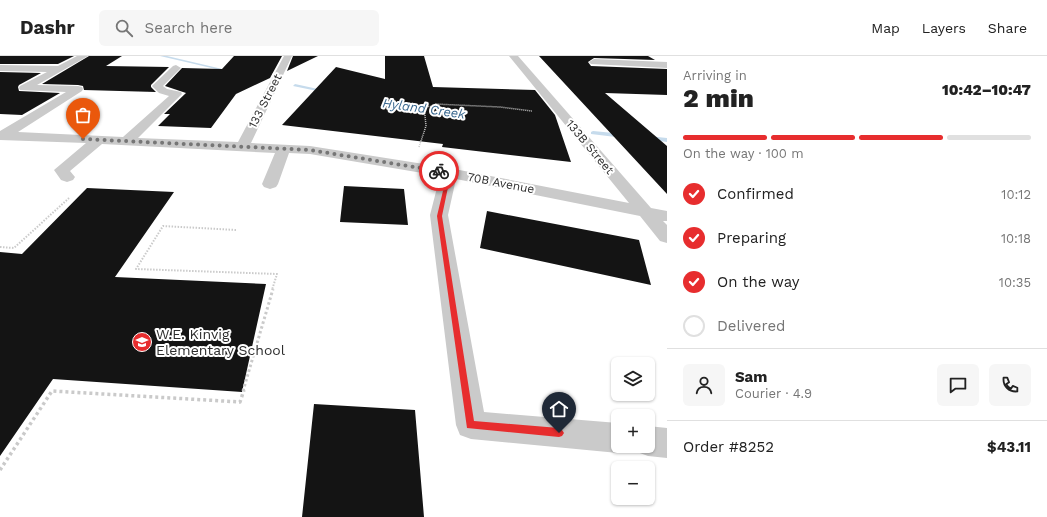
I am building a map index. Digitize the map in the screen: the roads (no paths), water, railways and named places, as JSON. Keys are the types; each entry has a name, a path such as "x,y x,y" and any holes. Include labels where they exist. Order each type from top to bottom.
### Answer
{"street":[{"path":"1,136 78,89 24,88 84,56"},
{"name":"133 Street","path":"242,147 288,56"},
{"name":"133B Street","path":"513,56 644,212 667,237"},
{"path":"594,62 667,65"},
{"path":"0,68 60,69"},
{"path":"126,141 177,94 163,91 157,86 176,68"},
{"path":"22,137 72,104"},
{"name":"70B Avenue","path":"1,136 310,150 449,173 667,216"},
{"path":"67,177 62,170 98,140"},
{"path":"270,184 284,149"},
{"path":"449,173 439,216 471,425 611,437"},
{"path":"655,442 667,443"}],"waterway":[{"name":"Hyland Creek","path":"162,56 233,72"},
{"name":"Hyland Creek","path":"295,85 327,92"},
{"name":"Hyland Creek","path":"593,133 624,136"},
{"name":"Hyland Creek","path":"648,138 667,140"}],"place":[{"name":"W.E. Kinvig Elementary School","path":"142,342"}]}
